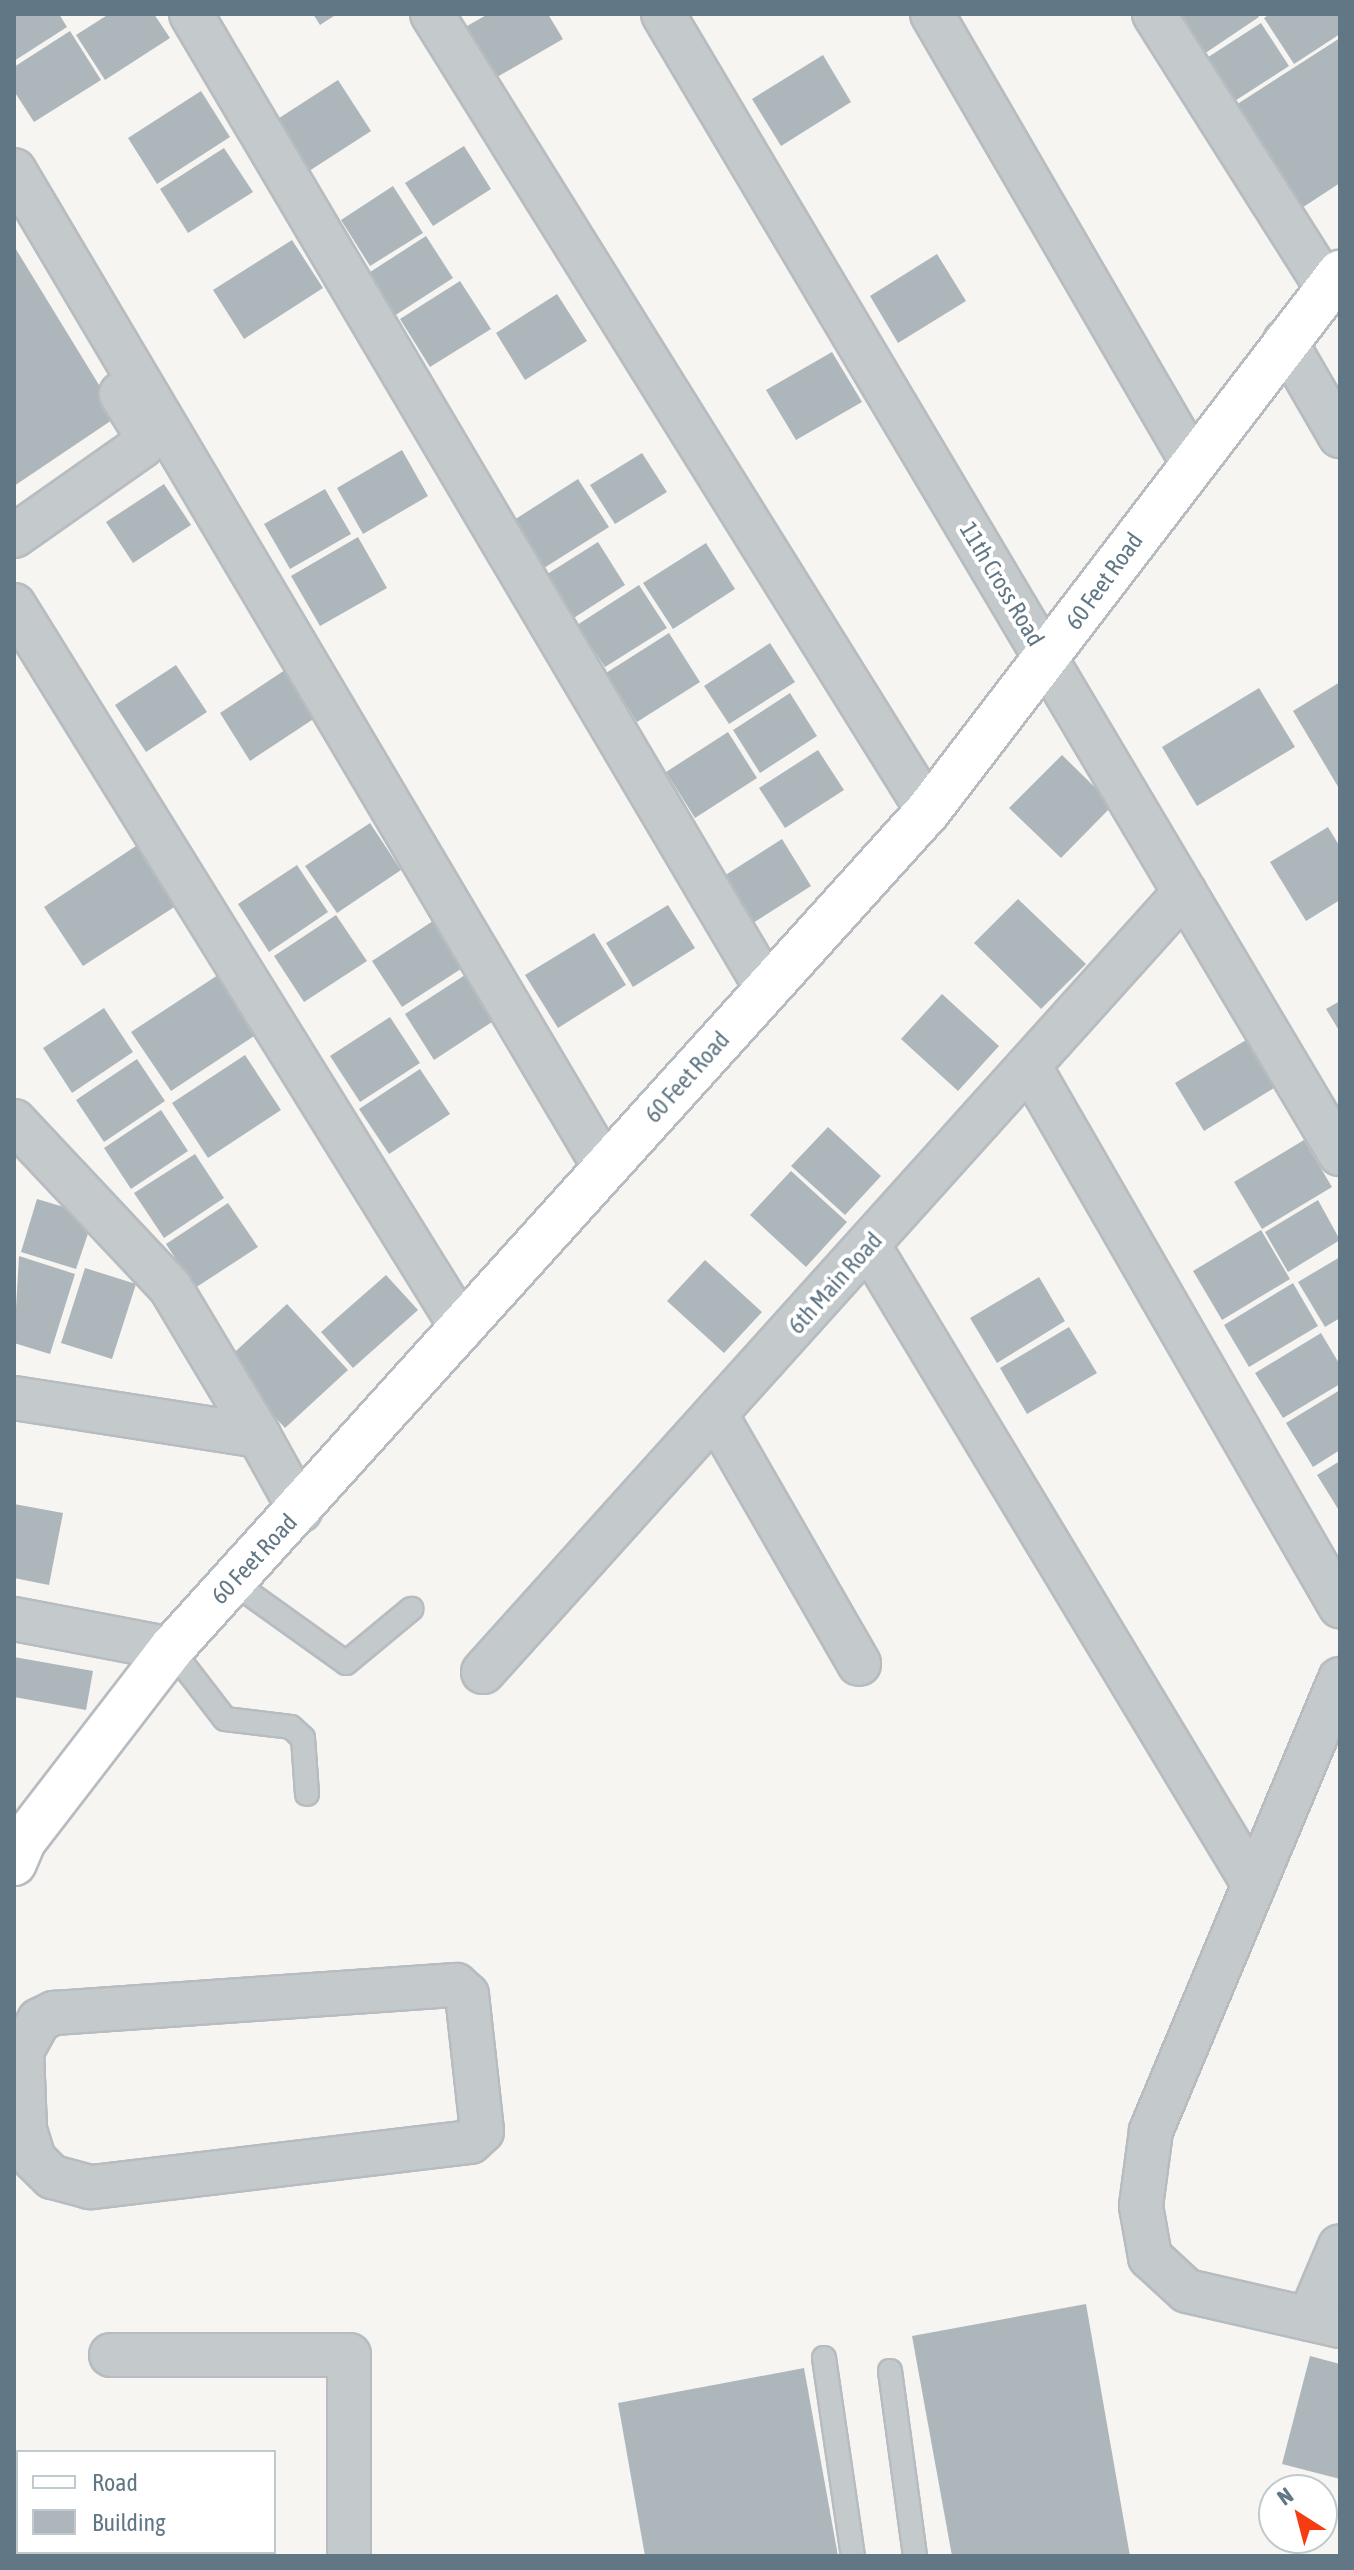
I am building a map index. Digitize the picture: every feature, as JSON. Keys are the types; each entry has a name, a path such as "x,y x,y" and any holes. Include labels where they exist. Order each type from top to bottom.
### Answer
{"street":[{"path":"191,14 767,989"},
{"path":"432,14 928,811"},
{"name":"11th Cross Road","path":"663,14 1340,1154"},
{"path":"932,14 1192,462"},
{"path":"1154,14 1333,279"},
{"path":"14,170 605,1168"},
{"path":"14,215 142,428 142,446 14,536"},
{"name":"60 Feet Road","path":"17,1847 171,1649 300,1510 928,811 1333,279"},
{"path":"1285,341 1340,436"},
{"path":"14,605 462,1328"},
{"name":"6th Main Road","path":"483,1672 1031,1069 1185,892"},
{"path":"1031,1069 1340,1606"},
{"path":"16,1139 170,1287 300,1510"},
{"path":"869,1246 1254,1885"},
{"path":"14,1398 259,1436"},
{"path":"716,1415 859,1664"},
{"path":"14,1619 171,1649"},
{"path":"1340,1679 1151,2131 1144,2231 1163,2276 1187,2291 1324,2322 1340,2246"},
{"path":"456,1985 467,1995 482,2131 470,2142 90,2187 52,2177 34,2159 25,2129 18,2050 39,2020 54,2013 456,1985"},
{"path":"111,2355 349,2355 349,2556"}],"lane":[{"path":"233,1582 346,1663 411,1609"},
{"path":"171,1649 225,1719 291,1727 303,1738 307,1794"},
{"path":"824,2358 853,2556"},
{"path":"890,2371 915,2556"}],"building":[{"path":"14,14 59,14 67,27 14,61"},
{"path":"109,14 154,14 170,38 105,80 76,35"},
{"path":"313,14 337,14 320,25"},
{"path":"488,14 548,14 563,39 492,80 462,29"},
{"path":"1169,14 1257,14 1259,17 1198,58"},
{"path":"1270,14 1340,14 1340,34 1294,64 1264,18"},
{"path":"1261,23 1289,66 1227,106 1199,63"},
{"path":"70,31 101,80 34,122 14,91 14,67"},
{"path":"1340,38 1340,183 1291,215 1225,112"},
{"path":"823,55 851,102 781,146 752,99"},
{"path":"338,80 371,131 306,173 273,122"},
{"path":"201,91 230,137 157,184 128,138"},
{"path":"464,146 491,189 433,226 405,183"},
{"path":"224,148 253,192 188,233 160,189"},
{"path":"393,186 423,233 370,266 341,220"},
{"path":"426,236 453,278 394,316 367,274"},
{"path":"292,240 323,288 244,339 213,290"},
{"path":"14,246 118,416 14,486"},
{"path":"937,254 966,301 898,343 870,296"},
{"path":"460,281 491,329 430,367 400,319"},
{"path":"557,294 587,341 525,380 496,333"},
{"path":"832,352 862,402 796,440 766,390"},
{"path":"402,450 428,496 363,534 337,488"},
{"path":"642,453 667,492 615,524 590,485"},
{"path":"578,479 609,527 544,568 514,520"},
{"path":"164,484 191,525 133,563 106,522"},
{"path":"325,489 351,534 290,569 264,524"},
{"path":"358,537 387,588 320,626 291,576"},
{"path":"598,542 625,585 569,621 541,578"},
{"path":"706,543 735,589 673,629 643,583"},
{"path":"639,585 667,628 605,667 577,625"},
{"path":"669,633 700,682 637,722 606,673"},
{"path":"770,643 795,682 729,724 704,686"},
{"path":"176,665 207,712 146,752 115,705"},
{"path":"285,670 315,718 250,761 220,713"},
{"path":"1340,682 1340,790 1293,711"},
{"path":"1259,688 1295,747 1197,806 1162,747"},
{"path":"790,693 817,736 760,773 733,730"},
{"path":"728,732 757,778 695,818 666,772"},
{"path":"818,750 844,790 785,828 759,788"},
{"path":"1062,755 1113,805 1061,858 1009,808"},
{"path":"370,823 401,870 337,913 305,866"},
{"path":"1328,827 1340,847 1340,900 1306,921 1270,862"},
{"path":"782,839 811,886 753,923 724,876"},
{"path":"142,842 182,902 83,966 44,907"},
{"path":"297,865 328,912 269,952 238,904"},
{"path":"1018,899 1086,964 1041,1009 974,943"},
{"path":"668,905 695,948 633,987 606,943"},
{"path":"336,915 367,961 304,1002 274,956"},
{"path":"433,921 464,967 402,1007 372,961"},
{"path":"594,933 626,985 558,1028 525,975"},
{"path":"218,975 257,1034 171,1091 131,1032"},
{"path":"465,975 495,1020 434,1060 405,1014"},
{"path":"942,994 999,1046 958,1091 901,1039"},
{"path":"1340,1001 1340,1032 1326,1009"},
{"path":"104,1008 133,1052 72,1093 43,1048"},
{"path":"390,1017 420,1063 360,1102 330,1056"},
{"path":"1246,1040 1274,1088 1204,1131 1175,1083"},
{"path":"245,1055 281,1110 208,1158 172,1103"},
{"path":"137,1059 165,1101 104,1142 76,1100"},
{"path":"420,1069 450,1114 389,1154 359,1109"},
{"path":"161,1110 188,1151 131,1189 104,1148"},
{"path":"828,1127 881,1176 845,1215 791,1166"},
{"path":"1304,1140 1332,1187 1262,1229 1234,1182"},
{"path":"195,1154 224,1198 164,1238 134,1193"},
{"path":"791,1171 847,1222 806,1267 750,1215"},
{"path":"37,1199 94,1216 76,1269 21,1252"},
{"path":"1318,1200 1340,1240 1288,1272 1265,1232"},
{"path":"228,1203 258,1247 195,1288 166,1244"},
{"path":"1261,1230 1290,1279 1222,1320 1193,1271"},
{"path":"19,1256 75,1274 50,1354 14,1343"},
{"path":"1340,1257 1340,1318 1325,1327 1298,1282"},
{"path":"705,1260 762,1312 724,1353 667,1301"},
{"path":"85,1268 136,1284 112,1359 61,1343"},
{"path":"386,1275 418,1310 353,1368 321,1332"},
{"path":"1039,1277 1065,1321 997,1363 970,1318"},
{"path":"1293,1283 1318,1326 1249,1367 1224,1325"},
{"path":"287,1304 348,1370 285,1428 224,1362"},
{"path":"1069,1327 1097,1373 1027,1414 1000,1368"},
{"path":"1321,1333 1340,1365 1340,1384 1283,1418 1255,1373"},
{"path":"1340,1390 1340,1450 1313,1467 1286,1423"},
{"path":"1340,1461 1340,1512 1317,1475"},
{"path":"14,1504 63,1513 49,1585 14,1578"},
{"path":"14,1657 93,1671 86,1710 14,1697"},
{"path":"1086,2304 1130,2556 952,2556 912,2336"},
{"path":"1310,2356 1340,2364 1340,2479 1338,2474 1321,2474 1282,2464"},
{"path":"804,2368 838,2556 645,2556 618,2403"}]}
